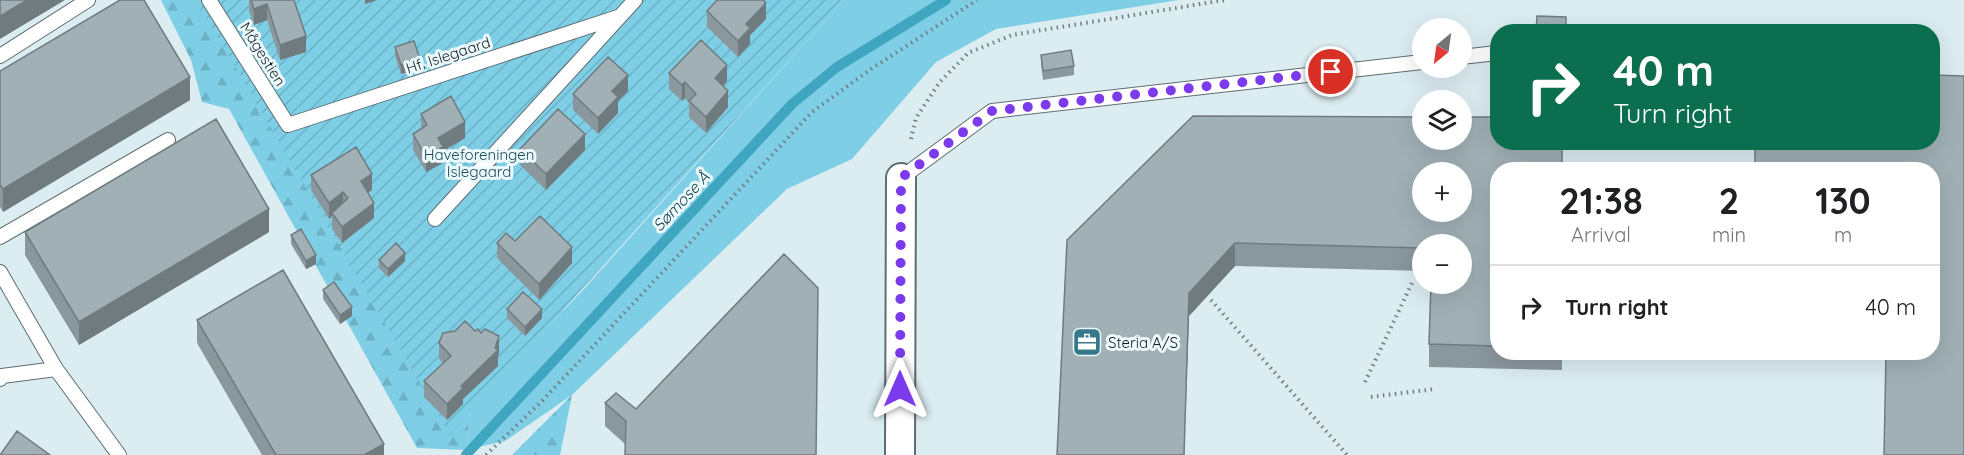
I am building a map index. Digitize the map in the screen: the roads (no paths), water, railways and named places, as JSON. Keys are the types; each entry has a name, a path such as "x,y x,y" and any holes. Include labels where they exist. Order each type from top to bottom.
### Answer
{"street":[{"path":"900,455 901,178"}],"lane":[{"path":"0,56 87,0"},
{"name":"Mågestien","path":"209,0 288,125"},
{"name":"Hf. Islegaard","path":"435,219 635,0"},
{"name":"Hf. Islegaard","path":"288,125 618,17"},
{"path":"1472,56 1490,54"},
{"path":"901,178 992,111 1412,63"},
{"path":"0,237 168,140"},
{"path":"0,272 56,369 119,455"},
{"path":"0,379 2,376 56,369"}],"waterway":[{"name":"Sømose Å","path":"466,455 792,104 837,67 946,0"}],"place":[{"name":"Steria A/S","path":"1087,342"}],"park label":[{"name":"Haveforeningen Islegaard","path":"479,162"}]}
